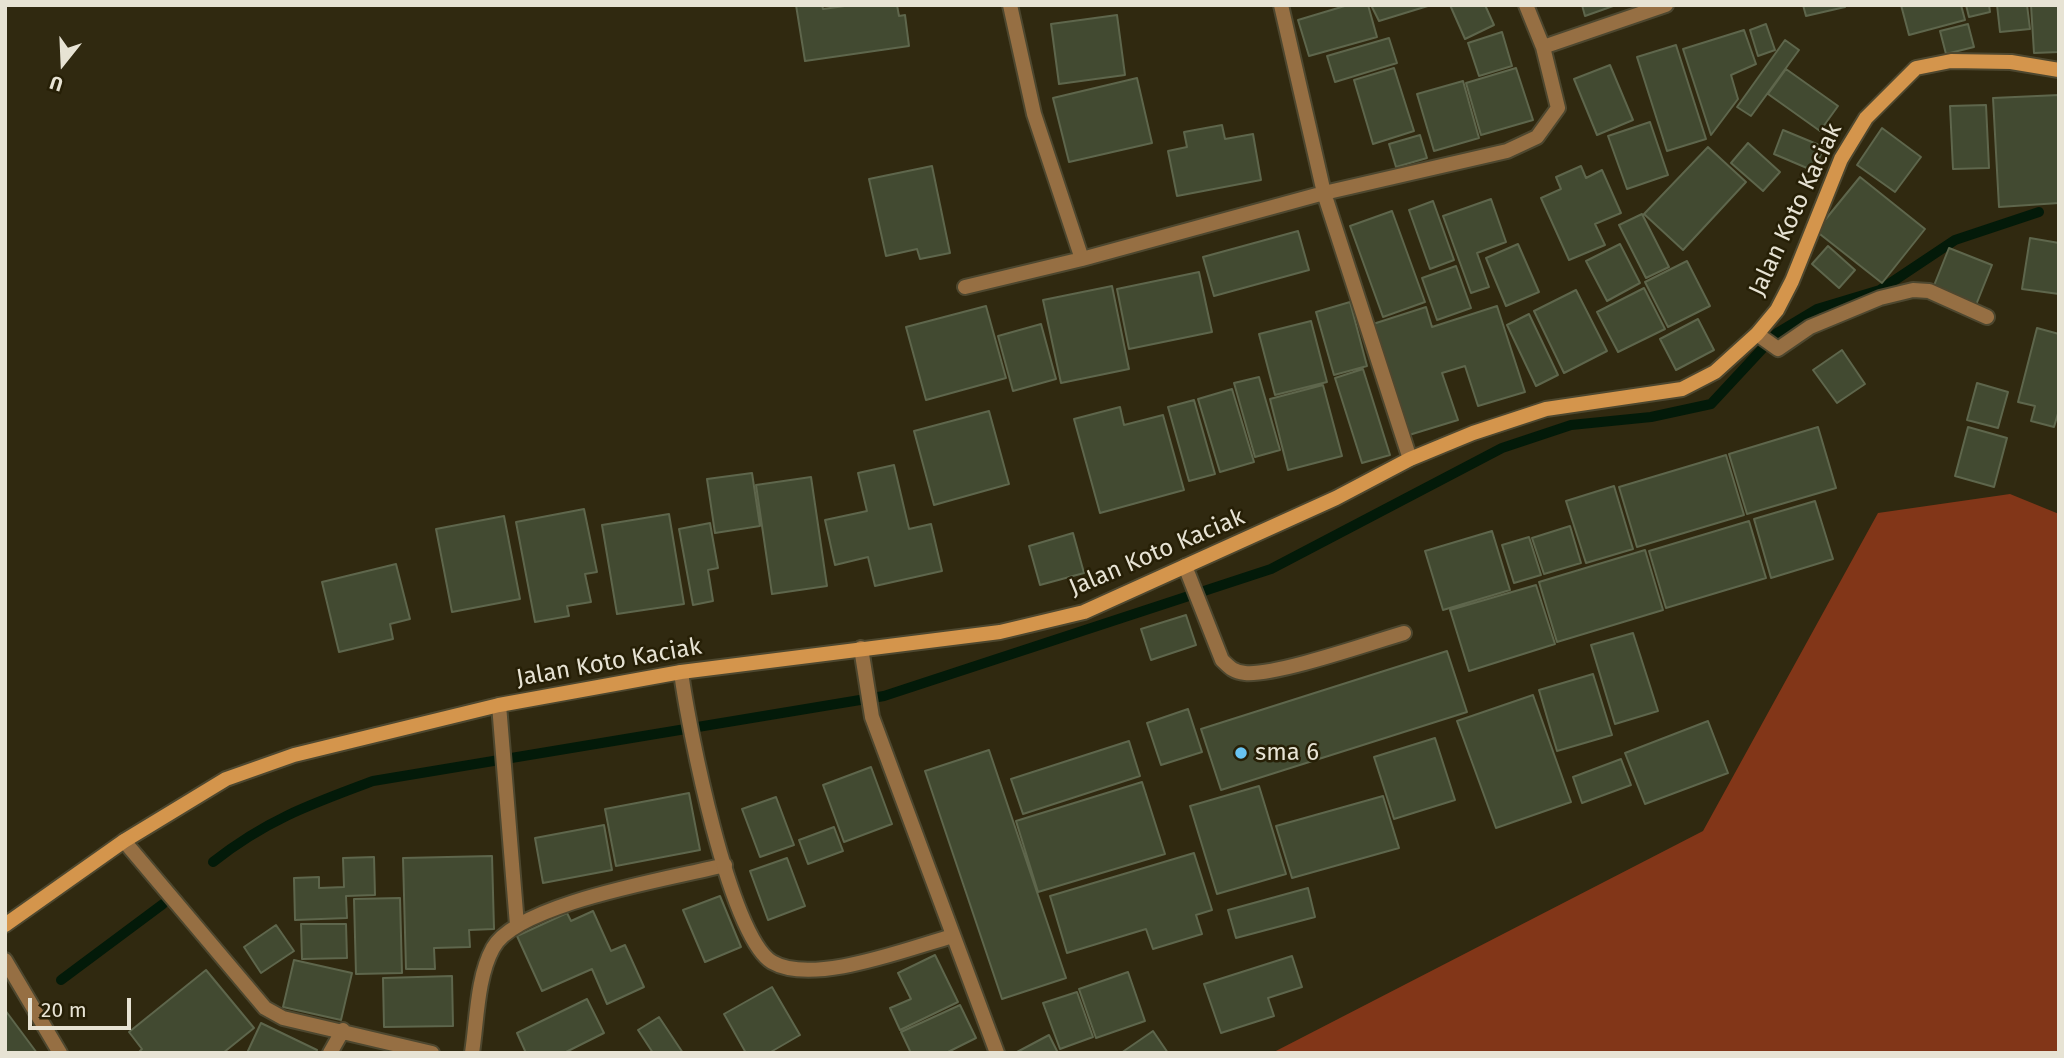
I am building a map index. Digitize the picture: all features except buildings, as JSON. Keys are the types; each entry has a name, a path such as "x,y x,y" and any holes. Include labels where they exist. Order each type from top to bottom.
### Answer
{"street":[{"path":"1010,5 1034,114 1082,259"},
{"path":"1281,5 1324,193 1410,459"},
{"path":"965,287 1082,259 1324,193 1507,151 1537,137 1558,108 1543,47 1526,5"},
{"path":"1543,47 1666,5"},
{"name":"Jalan Koto Kaciak","path":"5,925 124,841 226,779 294,755 499,705 681,672 1000,632 1084,612 1336,498 1410,459 1473,433 1546,409 1682,389 1764,341 1792,282 1847,148 1866,117 1916,68 1951,61 2011,62 2059,70"},
{"path":"1764,341 1778,349 1810,327 1856,308 1913,290 1929,291 1987,317"},
{"path":"1185,566 1223,660 1232,670 1248,674 1404,633"},
{"path":"861,648 864,683 872,717 997,1053"},
{"path":"681,672 701,789 750,937 772,962 799,969 835,968 953,936"},
{"path":"499,705 517,925"},
{"path":"124,841 224,958 256,1000 273,1013 283,1018 432,1053"},
{"path":"472,1053 483,978 492,949 502,936 548,909 725,865"},
{"path":"5,960 61,1053"},
{"path":"330,1053 343,1030"}],"shaded area":[{"path":"2010,494 2059,514 2059,1053 1272,1053 1703,831 1878,513"}],"waterway":[{"path":"213,862 271,824 373,781 884,696 1271,569 1502,448 1571,425 1651,417 1711,404 1777,333 1817,309 1880,290 1955,240 2039,212"},
{"path":"61,980 163,904"}],"place":[{"name":"sma 6","path":"1241,753"}]}
